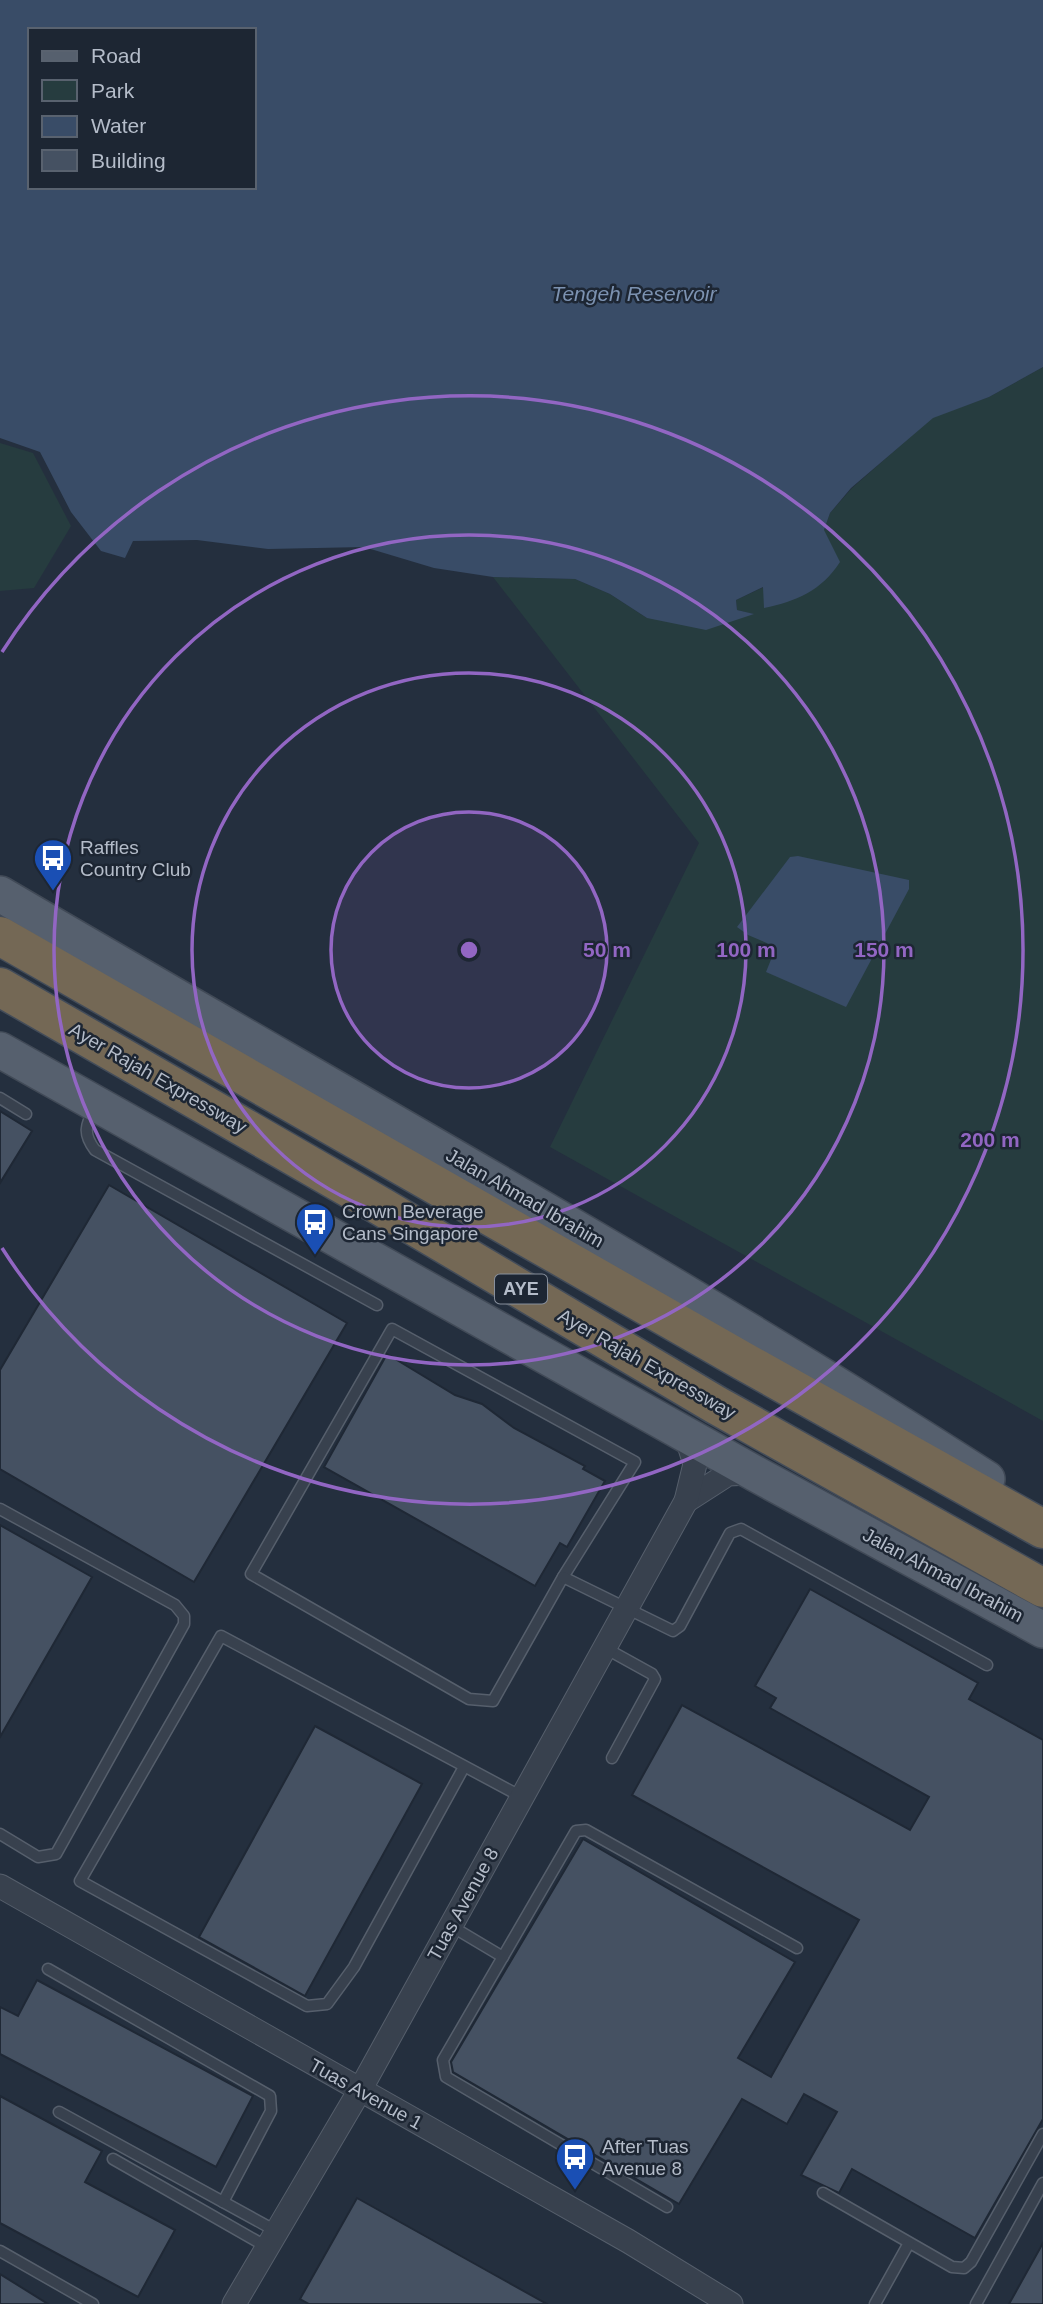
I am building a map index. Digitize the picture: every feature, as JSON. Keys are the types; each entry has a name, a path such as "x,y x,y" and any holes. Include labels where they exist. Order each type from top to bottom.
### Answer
{"highway":[{"name":"AYE","path":"0,936 755,1368 1043,1529"},
{"name":"Ayer Rajah Expressway","path":"0,987 383,1207 716,1405 1043,1588"}],"main road":[{"name":"Jalan Ahmad Ibrahim","path":"0,894 308,1074 532,1200 874,1406 1043,1515"},
{"name":"Jalan Ahmad Ibrahim","path":"0,1051 756,1474 1043,1630"}],"street":[{"name":"Tuas Avenue 8","path":"234,2304 360,2090 686,1501 695,1464 685,1432"},
{"name":"Tuas Avenue 8","path":"686,1501 728,1474 738,1471 756,1474"},
{"name":"Tuas Avenue 1","path":"0,1886 628,2241 731,2304"}],"lane":[{"path":"0,1098 26,1114"},
{"path":"97,1106 87,1122 86,1132 95,1150 377,1305"},
{"path":"392,1329 635,1462 563,1577 493,1701 469,1699 251,1574 392,1329"},
{"path":"0,1509 175,1605 184,1616 184,1624 56,1853 38,1857 0,1834"},
{"path":"563,1577 667,1630 677,1629 730,1533 741,1529 987,1665"},
{"path":"464,1767 354,1967 327,2004 307,2006 80,1881 221,1636 522,1797"},
{"path":"605,1648 652,1674 655,1679 612,1758"},
{"path":"667,2207 446,2077 443,2060 570,1837 581,1829 797,1948"},
{"path":"451,1926 503,1957"},
{"path":"48,1969 270,2096 271,2110 223,2202"},
{"path":"59,2112 223,2202 272,2239"},
{"path":"824,2193 958,2270 968,2267 1043,2134"},
{"path":"113,2159 272,2239"},
{"path":"976,2304 1043,2183"},
{"path":"875,2304 909,2243"},
{"path":"0,2251 93,2304"}],"green space":[{"path":"1043,367 1043,1421 550,1147 699,843 493,577 575,579 610,594 647,618 753,614 737,610 736,600 764,587 824,530 830,513 852,488 933,417 989,397"},
{"path":"0,443 33,453 71,526 34,588 0,591"}],"water":[{"name":"Tengeh Reservoir","path":"0,0 1043,0 1043,367 989,397 933,418 851,488 830,513 824,530 840,562 825,580 798,598 764,608 763,587 736,600 737,610 754,614 706,630 647,618 610,594 575,579 493,577 434,568 364,547 268,549 197,540 133,541 125,558 101,551 71,512 40,452 0,438"},
{"path":"798,856 909,880 909,889 846,1007 766,972 776,947 737,927 790,857"}],"building":[{"path":"0,1111 32,1131 0,1183"},
{"path":"109,1185 347,1323 194,1582 0,1469 0,1370"},
{"path":"387,1354 455,1395 482,1404 514,1428 585,1466 583,1469 605,1481 567,1547 560,1543 535,1586 324,1467"},
{"path":"0,1525 92,1577 0,1737"},
{"path":"810,1589 978,1683 969,1699 1043,1740 1043,2119 975,2238 852,2169 839,2193 801,2175 837,2112 804,2094 787,2124 742,2099 679,2204 453,2072 451,2062 583,1839 795,1962 738,2058 771,2077 859,1920 632,1795 682,1705 910,1830 929,1797 770,1708 776,1698 755,1686"},
{"path":"315,1726 422,1784 305,1996 199,1937"},
{"path":"37,1980 253,2096 216,2167 0,2054 0,2007 18,2016"},
{"path":"0,2096 102,2151 85,2182 175,2230 138,2297 0,2223"},
{"path":"357,2198 547,2304 309,2304 300,2299"},
{"path":"1043,2243 1043,2304 1009,2304"},
{"path":"0,2274 48,2304 0,2304"}],"place":[{"name":"Raffles Country Club","path":"53,892"},
{"name":"Crown Beverage Cans Singapore","path":"315,1256"},
{"name":"After Tuas Avenue 8","path":"575,2191"}]}
